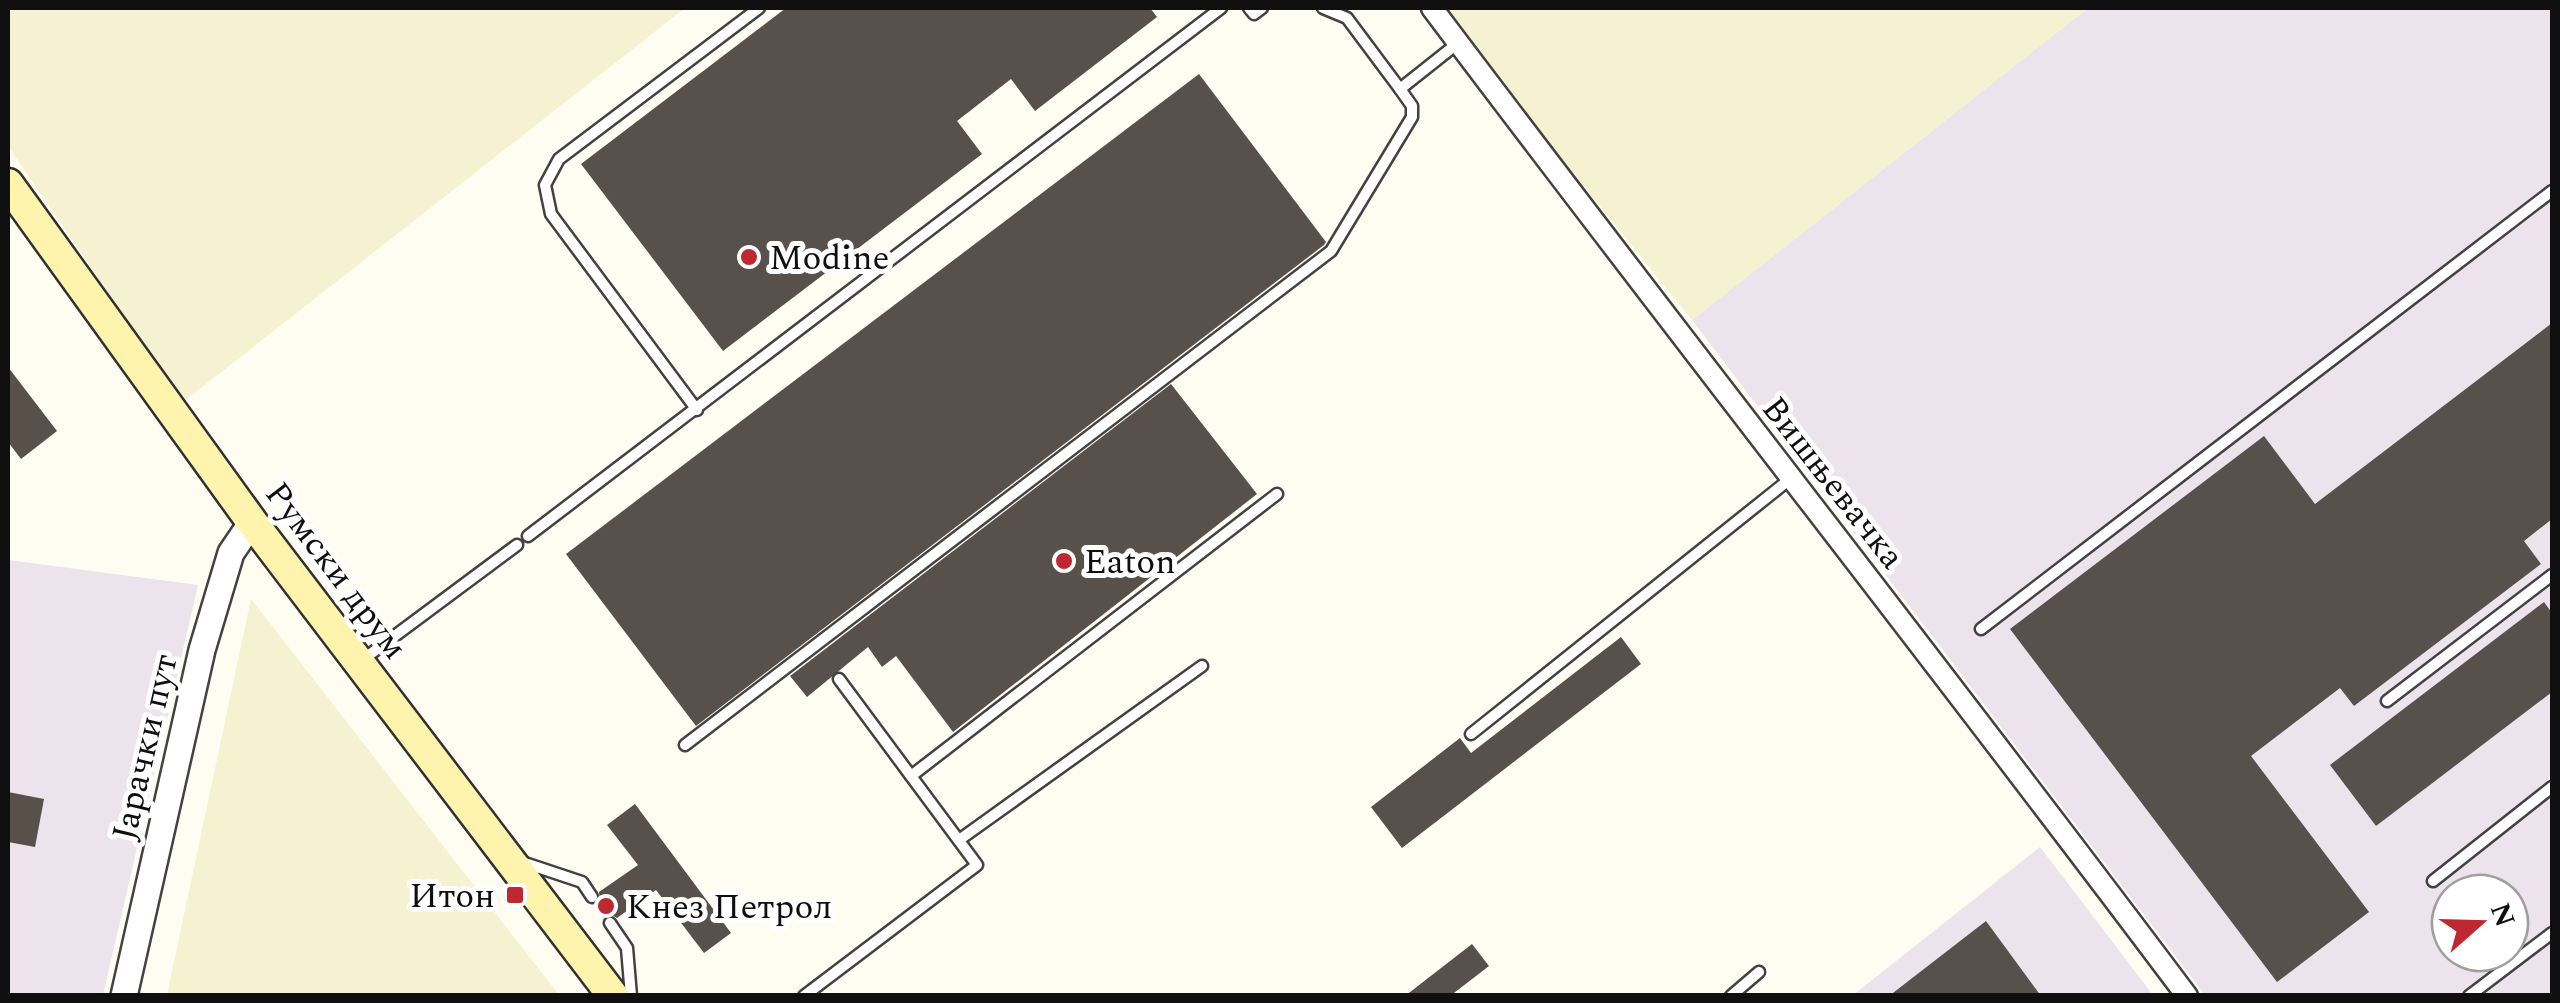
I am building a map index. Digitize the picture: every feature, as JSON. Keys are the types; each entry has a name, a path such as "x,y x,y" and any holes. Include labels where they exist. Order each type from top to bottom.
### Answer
{"main road":[{"name":"Румски друм","path":"8,184 252,522 614,996"}],"street":[{"name":"Вишњевачка","path":"1432,8 2187,996"},
{"name":"Јарачки пут","path":"124,996 202,650 231,553 252,522"}],"lane":[{"path":"697,410 551,214 545,185 559,159 759,8"},
{"path":"528,536 1221,8"},
{"path":"1249,8 1254,14 1262,8"},
{"path":"685,744 1331,251 1412,117 1412,106 1347,18 1323,8"},
{"path":"1400,89 1458,43"},
{"path":"1980,629 2552,190"},
{"path":"1471,734 1790,479"},
{"path":"912,776 1278,494"},
{"path":"360,662 517,545"},
{"path":"2387,701 2552,576"},
{"path":"959,840 1202,666"},
{"path":"804,996 977,864 839,679"},
{"path":"2443,873 2552,787"},
{"path":"506,857 582,882 592,897"},
{"path":"610,923 627,948 632,996"},
{"path":"2469,996 2552,932"},
{"path":"1731,996 1758,972"}],"shaded area":[{"path":"8,8 685,8 183,402 8,146"},
{"path":"1440,8 2088,8 1692,320"},
{"path":"2088,8 2552,8 2552,995 2205,995 1692,320"},
{"path":"8,560 198,585 103,995 8,996"},
{"path":"251,599 559,995 167,995"},
{"path":"2040,847 2153,995 1852,996"}],"building":[{"name":"Modine","path":"786,8 1150,8 1157,17 1035,111 1011,79 957,121 982,154 723,351 581,164"},
{"path":"1199,74 1326,242 1324,245 696,726 566,554"},
{"path":"2552,323 2552,519 2524,541 2541,564 2354,706 2340,688 2251,756 2369,912 2277,982 2010,629 2264,436 2315,504"},
{"path":"8,367 57,431 21,459 8,442"},
{"name":"Eaton","path":"1171,384 1257,494 953,732 896,656 882,667 868,647 807,697 790,676"},
{"path":"2544,602 2552,613 2552,692 2376,826 2330,765"},
{"path":"1621,637 1641,664 1402,848 1371,807 1460,738 1471,753"},
{"path":"8,792 44,799 35,847 8,842"},
{"path":"635,804 731,933 704,953 656,890 617,918 610,914 603,918 594,905 600,900 599,892 638,865 607,825"},
{"path":"1986,921 2041,996 1889,996"},
{"path":"1472,944 1489,966 1450,996 1405,996"}],"place":[{"name":"Modine","path":"749,257"},
{"name":"Eaton","path":"1064,561"},
{"name":"Итон","path":"515,895"},
{"name":"Кнез Петрол","path":"606,906"}]}
